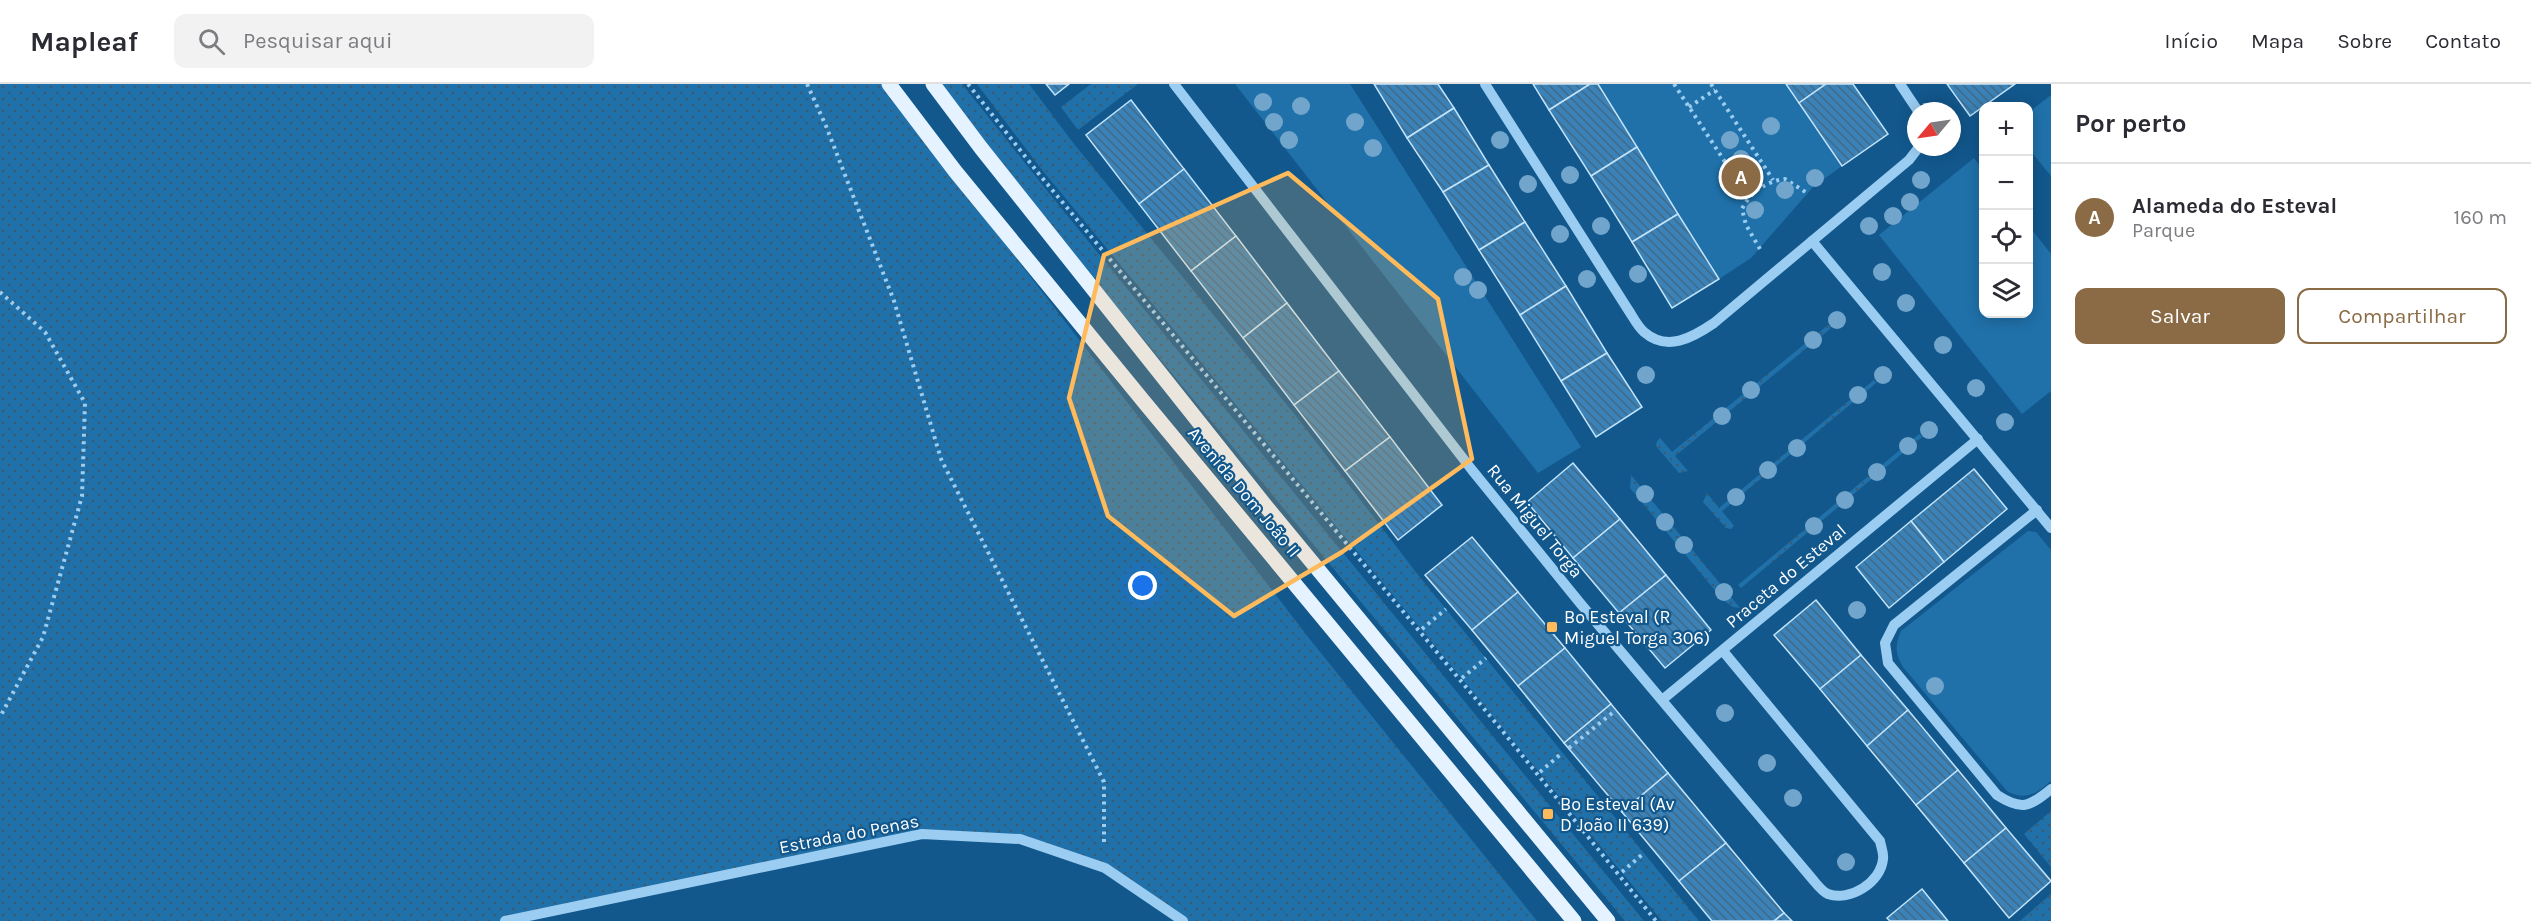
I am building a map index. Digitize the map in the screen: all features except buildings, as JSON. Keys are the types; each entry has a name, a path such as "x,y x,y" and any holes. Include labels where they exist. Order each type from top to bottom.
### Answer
{"main road":[{"name":"Avenida Dom João II","path":"889,84 956,171 1137,394 1574,921"},
{"name":"Avenida Dom João II","path":"933,84 981,148 1257,494 1608,921"}],"street":[{"name":"Rua Miguel Torga","path":"1174,84 1472,470 1662,700 1826,893 1837,896 1866,887 1879,873 1883,862 1880,841"},
{"path":"1485,84 1632,316 1643,331 1660,341 1676,342 1694,336 1812,241 1912,156"},
{"path":"1899,84 1912,102"},
{"path":"1812,241 2051,528"},
{"name":"Praceta do Esteval","path":"1880,841 1723,651 1978,439"},
{"path":"2037,510 1894,625 1885,643 1888,663 1997,795 2014,806 2031,805 2051,789"},
{"path":"1662,700 1723,651"},
{"name":"Estrada do Penas","path":"505,921 922,834 1020,839 1105,868 1183,921"}],"path":[{"path":"807,84 826,126 894,301 942,459 1104,782 1105,868"},
{"path":"969,84 1039,174 1492,718 1656,921"},
{"path":"1674,84 1748,197"},
{"path":"1711,84 1773,180"},
{"path":"1689,107 1715,90"},
{"path":"1760,249 1746,225 1742,209 1748,197 1773,180 1785,178 1807,193"},
{"path":"0,292 45,332 85,403 82,496 43,637 0,717"},
{"path":"1422,629 1446,609"},
{"path":"1462,678 1486,658"},
{"path":"1569,748 1616,710"},
{"path":"1540,772 1562,753"},
{"path":"1622,872 1644,853"}],"highlighted area":[{"path":"1288,173 1438,299 1472,459 1342,552 1234,616 1108,516 1069,398 1104,255"}],"shaded area":[{"path":"0,84 882,84 1312,642 1537,921 1183,921 1105,868 1020,839 922,834 505,921 0,921"},
{"path":"940,84 962,84 1644,921 1625,921 1036,209"},
{"path":"977,84 1029,84 1074,144 1296,416 1415,571 1699,921 1662,921 1039,166"},
{"path":"1091,84 1138,84 1078,130 1061,107"},
{"path":"1235,84 1350,84 1581,447 1538,473"},
{"path":"1598,84 1786,84 1842,166 1813,187 1751,258 1719,279"},
{"path":"2051,95 2051,176 2033,154 2033,109"},
{"path":"1974,158 1979,165 1979,318 2033,318 2033,231 2051,254 2051,391 2022,414 1879,235"},
{"path":"1828,325 1831,328 1675,456 1688,471 1679,473 1656,446 1660,438 1672,452"},
{"path":"1874,380 1876,383 1722,511 1734,526 1731,529 1726,528 1703,502 1707,493 1719,508"},
{"path":"1919,434 1922,437 1741,588 1738,585"},
{"path":"1631,475 1740,608 1733,607 1723,600 1630,488"},
{"path":"2028,531 2036,532 2051,550 2051,781 2035,793 2025,796 2007,791 1903,667 1898,658 1897,649 1901,631"},
{"path":"2051,811 2051,867 2024,834"},
{"path":"2051,894 2051,921 2020,921"}],"place":[{"name":"Alameda do Esteval","path":"1741,177"},
{"name":"Bº Esteval (R Miguel Torga 306)","path":"1552,627"},
{"name":"Bº Esteval (Av D João II 639)","path":"1548,814"}]}
